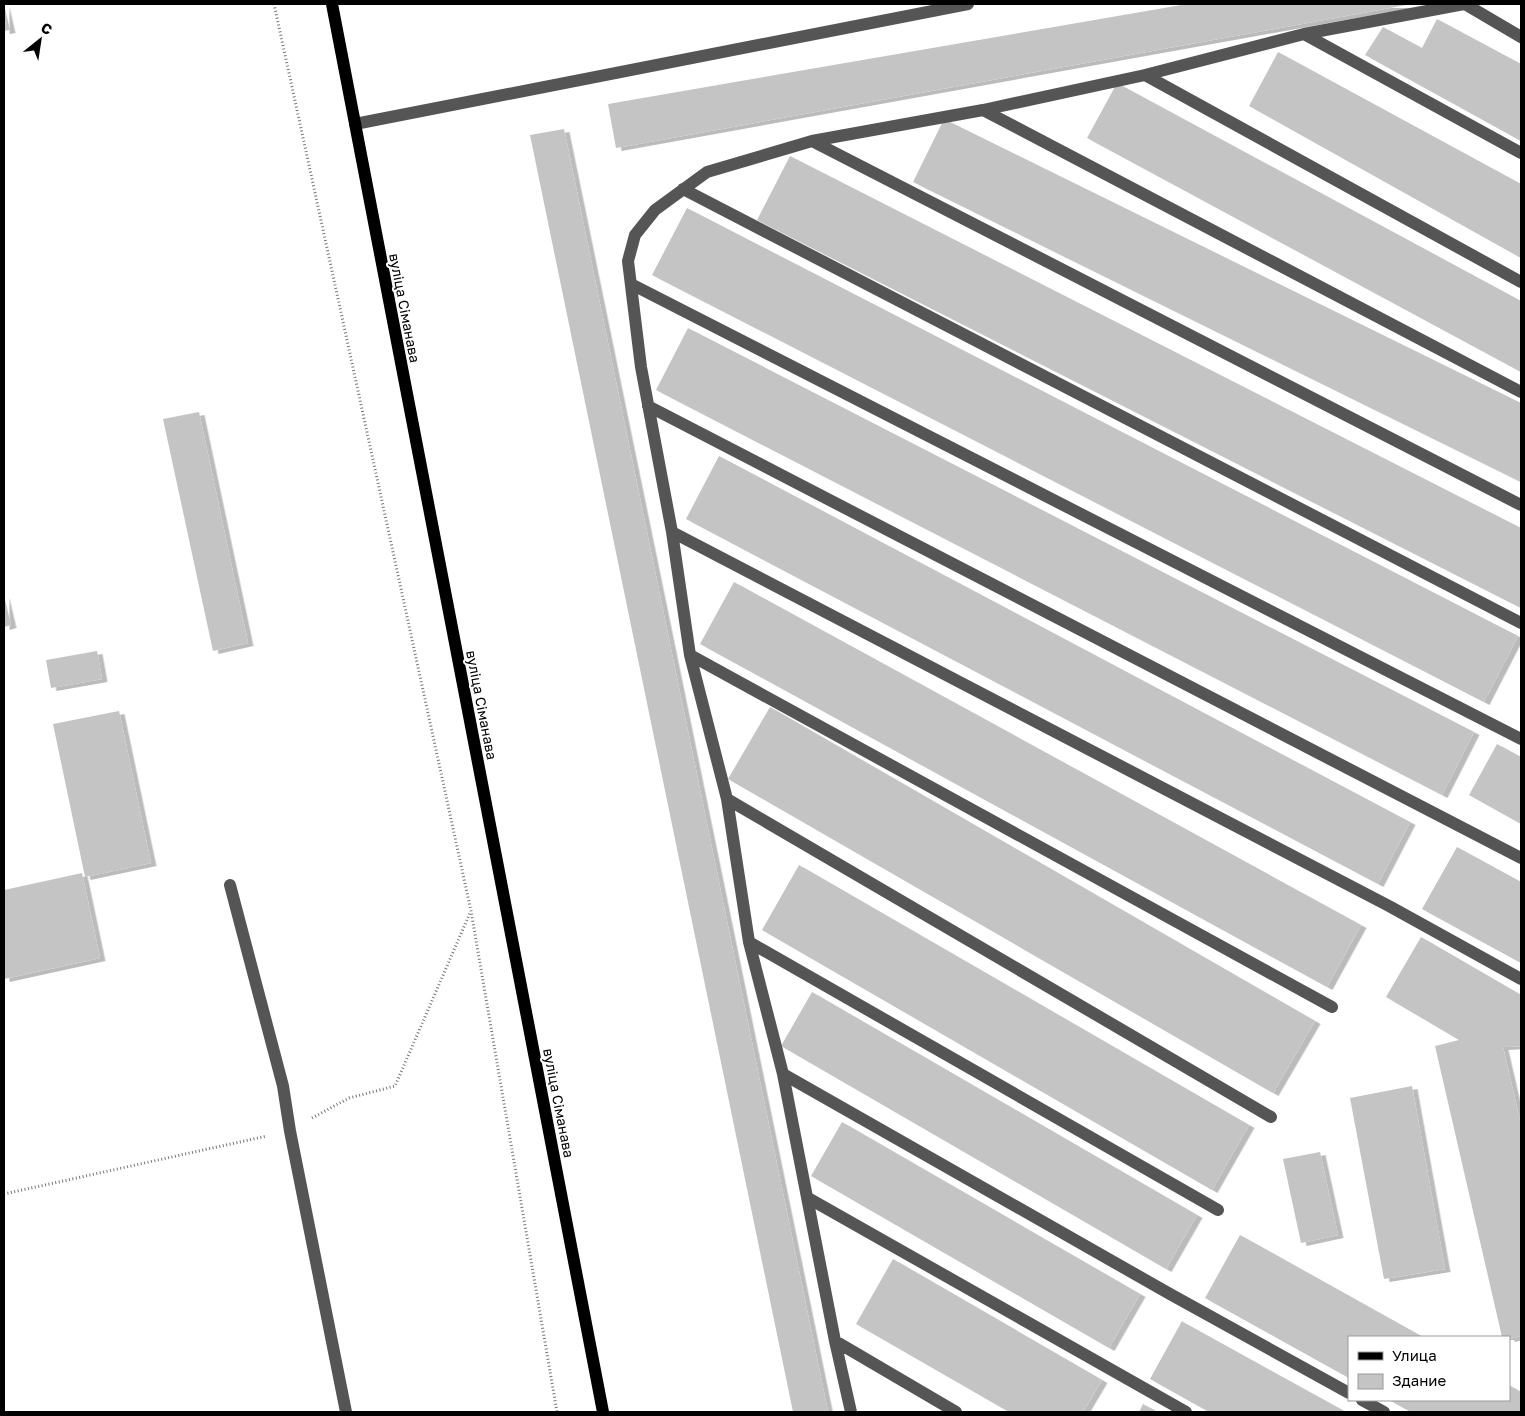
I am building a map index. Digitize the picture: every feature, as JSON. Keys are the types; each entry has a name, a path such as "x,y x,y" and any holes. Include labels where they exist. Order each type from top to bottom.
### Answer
{"main road":[{"name":"вуліца Сіманава","path":"332,4 604,1412"}],"lane":[{"path":"355,124 968,4"},
{"path":"851,1412 835,1341 783,1074 750,942 727,799 690,655 672,532 641,367 628,261 635,236 654,210 707,172 812,141 984,110 1145,75 1304,34 1465,4 1521,37"},
{"path":"1304,34 1521,153"},
{"path":"1145,75 1521,282"},
{"path":"984,110 1521,392"},
{"path":"812,141 1521,505"},
{"path":"683,189 1521,623"},
{"path":"631,284 1521,739"},
{"path":"648,406 1521,858"},
{"path":"672,532 1389,906 1521,979"},
{"path":"690,655 1332,1007"},
{"path":"727,799 1271,1117"},
{"path":"230,885 283,1086 346,1412"},
{"path":"750,942 1218,1210"},
{"path":"783,1074 1170,1294 1348,1391"},
{"path":"808,1198 1186,1412"},
{"path":"835,1341 956,1412"},
{"path":"1364,1401 1384,1412"}],"path":[{"path":"274,4 471,911 558,1412"},
{"path":"4,1194 290,1130 350,1098 395,1086 471,911"}],"building":[{"path":"4,4 10,30 4,31"},
{"path":"1187,4 1406,5 616,148 608,104"},
{"path":"1437,19 1521,64 1521,141 1365,55 1383,27 1422,48"},
{"path":"1278,52 1521,184 1521,258 1249,106"},
{"path":"1117,83 1521,301 1521,372 1087,138"},
{"path":"944,119 1521,403 1521,482 913,182"},
{"path":"564,129 828,1412 793,1412 530,135"},
{"path":"790,156 1521,528 1521,608 757,220"},
{"path":"687,208 1518,636 1484,702 652,275"},
{"path":"688,328 1474,732 1442,795 656,390"},
{"path":"199,412 248,643 213,651 163,419"},
{"path":"719,456 1410,822 1378,884 686,519"},
{"path":"734,582 1361,925 1327,987 700,644"},
{"path":"4,595 11,625 4,627"},
{"path":"97,651 102,679 51,688 46,660"},
{"path":"770,707 1315,1021 1273,1093 728,779"},
{"path":"119,711 151,863 85,877 53,724"},
{"path":"1497,744 1521,757 1521,824 1469,795"},
{"path":"1457,847 1521,882 1521,963 1422,909"},
{"path":"799,865 1249,1125 1212,1190 762,930"},
{"path":"82,873 100,958 4,979 4,890"},
{"path":"1421,937 1521,995 1521,1046 1503,1047 1521,1125 1521,1336 1510,1339 1510,1336 1502,1336 1435,1046 1459,1040 1386,997"},
{"path":"812,992 1197,1215 1166,1269 781,1046"},
{"path":"1412,1086 1445,1269 1384,1279 1350,1098"},
{"path":"842,1122 1140,1294 1109,1348 811,1176"},
{"path":"1320,1152 1338,1235 1301,1243 1283,1159"},
{"path":"1240,1235 1421,1336 1348,1336 1348,1377 1205,1298"},
{"path":"893,1259 1102,1380 1083,1412 1009,1412 856,1324"},
{"path":"1182,1321 1346,1412 1209,1412 1150,1379"},
{"path":"1510,1386 1521,1392 1521,1412 1411,1412 1391,1401 1510,1401"},
{"path":"1143,1404 1158,1412 1139,1412"}]}
